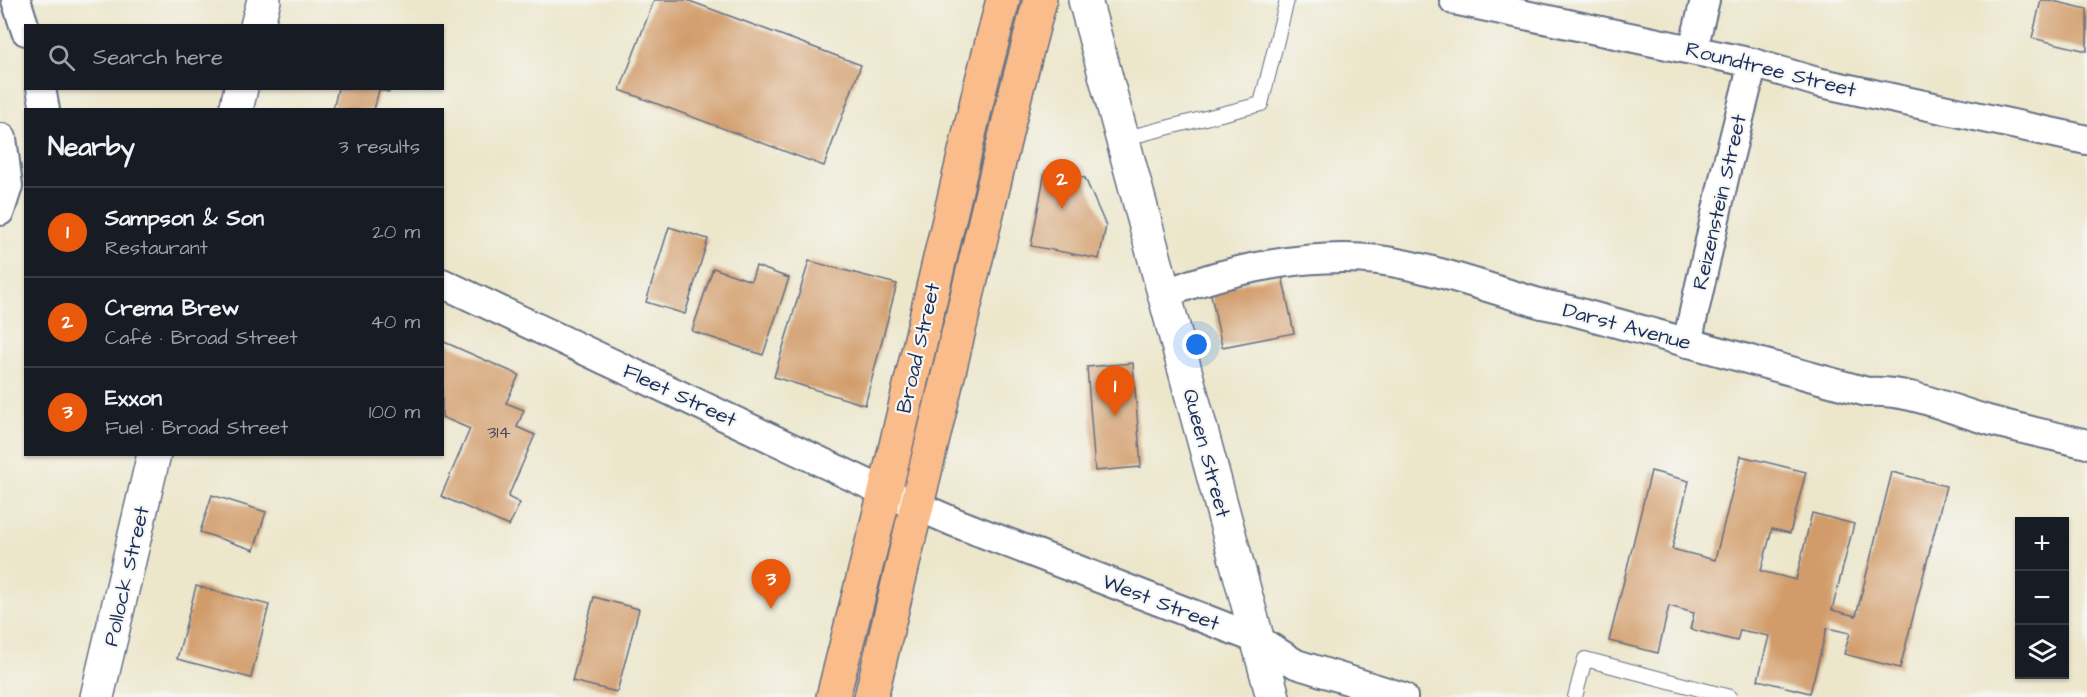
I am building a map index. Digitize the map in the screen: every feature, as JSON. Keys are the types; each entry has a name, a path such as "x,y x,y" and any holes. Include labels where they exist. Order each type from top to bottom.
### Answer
{"main road":[{"name":"Broad Street","path":"833,697 885,492 980,88 1004,0"},
{"name":"Broad Street","path":"871,697 1040,0"}],"street":[{"path":"16,0 24,25"},
{"path":"258,24 264,0"},
{"name":"Queen Street","path":"1085,0 1273,697"},
{"name":"Roundtree Street","path":"1454,0 1693,49 1753,63 1817,82 2087,140"},
{"path":"1693,49 1705,0"},
{"name":"Reizenstein Street","path":"1687,343 1753,63"},
{"path":"41,90 45,108"},
{"path":"236,108 241,90"},
{"path":"0,211 8,186 9,136"},
{"name":"Darst Avenue","path":"1164,294 1213,278 1316,257 1378,260 1409,265 1542,304 1867,392 1886,391 1918,398 1988,420 2087,444"},
{"name":"Fleet Street","path":"444,285 917,506"},
{"name":"Pollock Street","path":"97,697 154,456"},
{"name":"West Street","path":"917,506 1257,639 1296,664 1403,697"}],"lane":[{"path":"1122,139 1261,104 1287,0"},
{"path":"1575,697 1585,659 1730,697"}],"building":[{"path":"654,0 687,0 861,65 824,166 620,90"},
{"path":"2041,0 2087,9 2087,51 2032,38"},
{"path":"338,90 379,90 374,108 333,108"},
{"path":"1045,171 1085,178 1106,226 1099,259 1031,246"},
{"path":"669,227 708,239 685,314 646,302"},
{"path":"809,261 897,284 865,405 774,377"},
{"path":"756,266 789,278 763,355 692,331 713,268 751,281"},
{"path":"1282,275 1294,333 1222,347 1210,290"},
{"path":"444,342 519,375 506,403 524,410 517,427 535,435 508,497 520,503 509,526 441,496 470,429 444,418"},
{"path":"1133,363 1141,467 1095,471 1087,367"},
{"path":"1741,456 1806,472 1790,533 1772,529 1761,571 1796,580 1812,513 1854,524 1832,610 1856,616 1892,472 1946,486 1900,668 1844,654 1850,633 1827,628 1810,693 1758,680 1769,636 1740,630 1737,641 1690,629 1694,613 1669,606 1658,653 1609,641 1651,471 1689,481 1672,549 1715,560"},
{"path":"212,495 266,512 254,550 200,532"},
{"path":"196,586 269,605 251,678 177,659"},
{"path":"594,597 639,609 617,692 572,681"}],"place":[{"name":"Crema Brew","path":"1062,209"},
{"name":"Sampson & Son","path":"1115,416"},
{"name":"Exxon","path":"771,609"}]}
